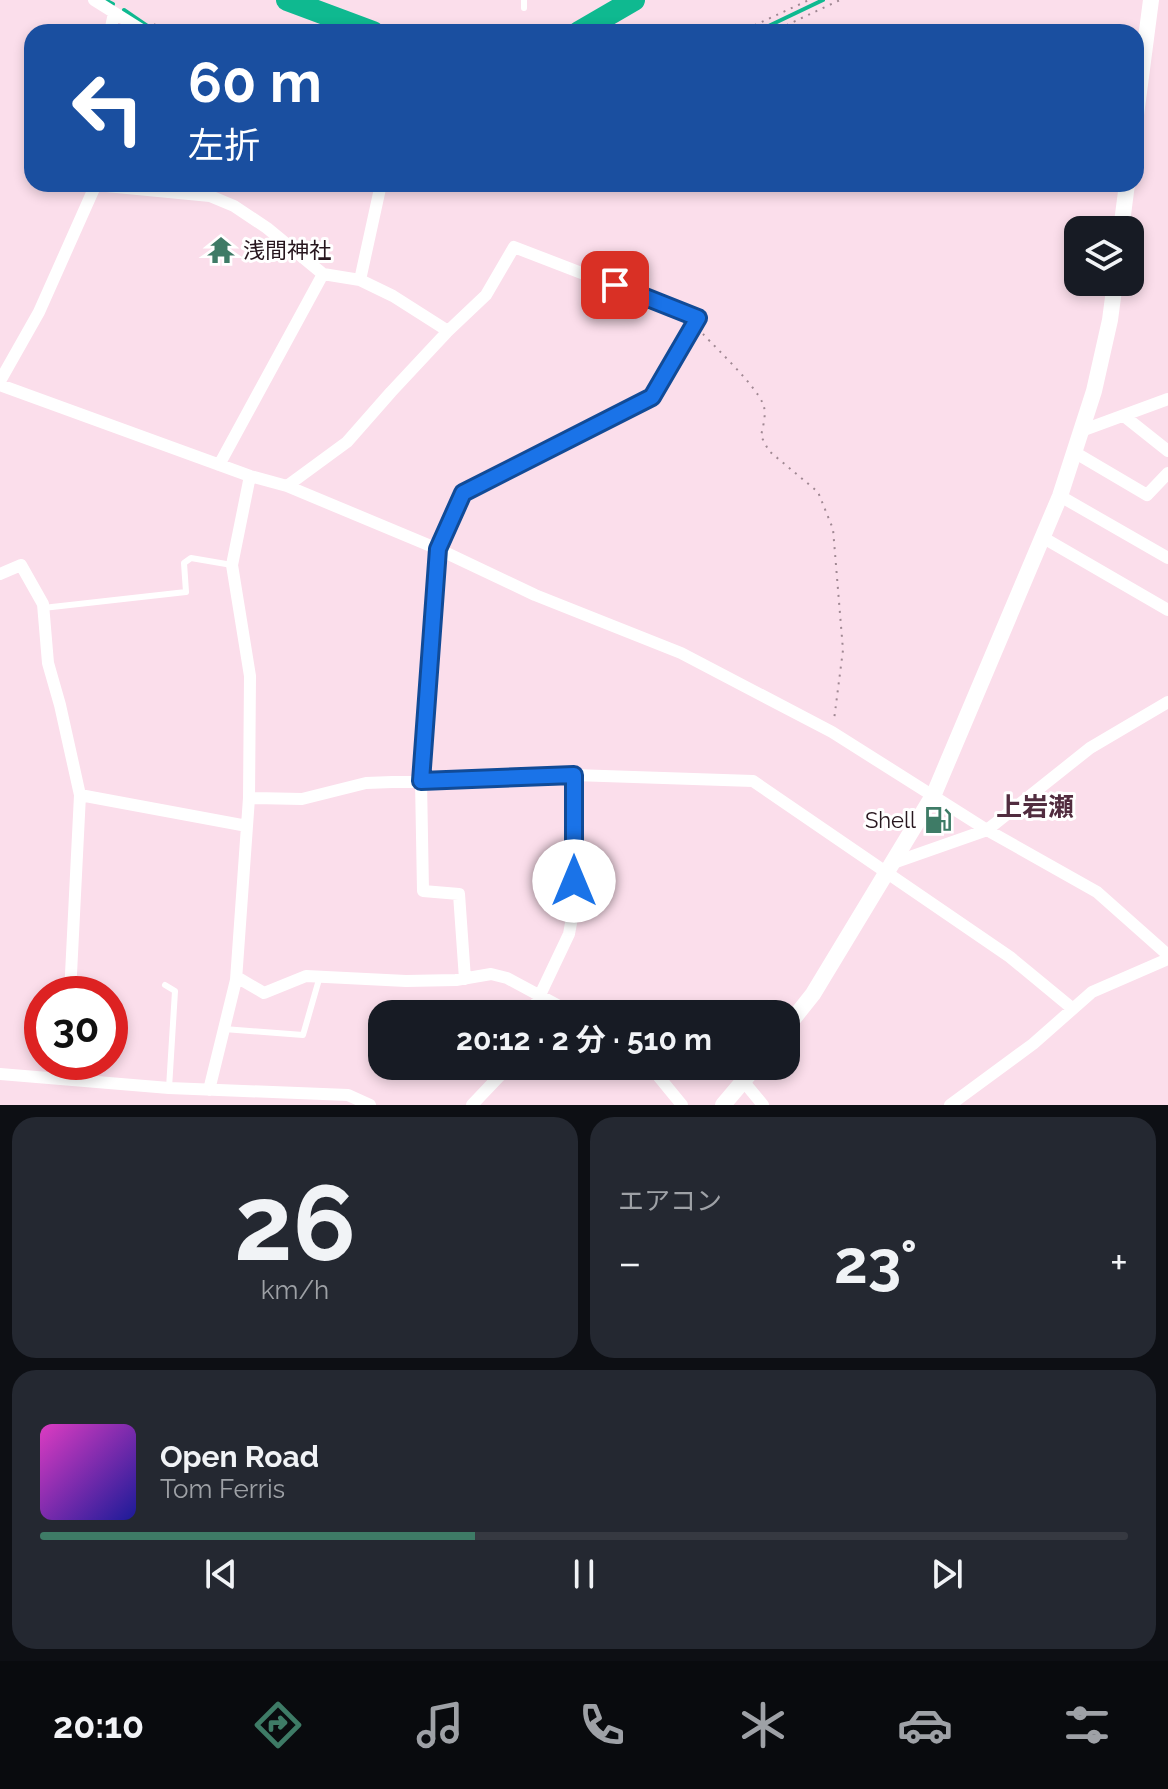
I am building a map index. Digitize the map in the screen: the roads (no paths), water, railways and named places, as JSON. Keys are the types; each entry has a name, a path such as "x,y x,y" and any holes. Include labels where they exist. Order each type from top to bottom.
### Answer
{"street":[{"path":"94,0 132,24"},
{"path":"1144,54 1151,0"},
{"path":"112,24 114,13"},
{"path":"93,192 39,312 0,383 219,465 287,486 438,549 535,595 681,653 832,732 987,830 1097,892 1168,957 1092,992 1033,1044 950,1105"},
{"path":"169,192 210,196 234,206 267,228 323,274 360,280 393,296 448,331"},
{"path":"360,280 379,192"},
{"path":"1123,216 1126,192"},
{"path":"287,486 347,442 448,331 486,295 514,247 698,318 652,397 463,493 438,549 421,781 423,891 459,894 465,979"},
{"path":"219,465 323,274"},
{"path":"800,1010 813,994 934,794 1060,496 1100,363 1112,296"},
{"path":"1081,431 1168,399"},
{"path":"1124,416 1168,451"},
{"path":"1074,452 1147,495 1168,473"},
{"path":"209,1090 236,980 249,798 250,676 232,565 250,476"},
{"path":"1060,496 1168,558"},
{"path":"1042,537 1168,610"},
{"path":"0,574 21,565 43,608 48,663 80,795 71,976"},
{"path":"890,868 987,830 1090,748 1168,702"},
{"path":"249,798 302,799 366,783 574,775 753,781 890,868 1010,957 1073,1009"},
{"path":"537,1000 569,934 574,907 574,775"},
{"path":"80,795 247,826"},
{"path":"236,980 240,979 264,993 306,976 406,981 465,979 491,974 507,978 550,1000"},
{"path":"0,1074 24,1075"},
{"path":"87,1080 169,1088 348,1095 368,1104"},
{"path":"472,1105 496,1080"},
{"path":"661,1080 682,1105"},
{"path":"723,1105 744,1082 763,1105"}],"lane":[{"path":"43,608 186,592 184,563 191,558 232,565"},
{"path":"224,1029 303,1035 320,976"},
{"path":"165,985 175,991 169,1088"}],"waterway":[{"path":"105,0 113,4"},
{"path":"287,0 352,24"},
{"path":"593,24 634,0"},
{"path":"773,24 823,0"},
{"path":"124,10 144,24"}],"place":[{"name":"浅間神社","path":"221,250"},
{"name":"Shell","path":"938,820"}],"district":[{"name":"上岩瀬","path":"1035,807"}]}
